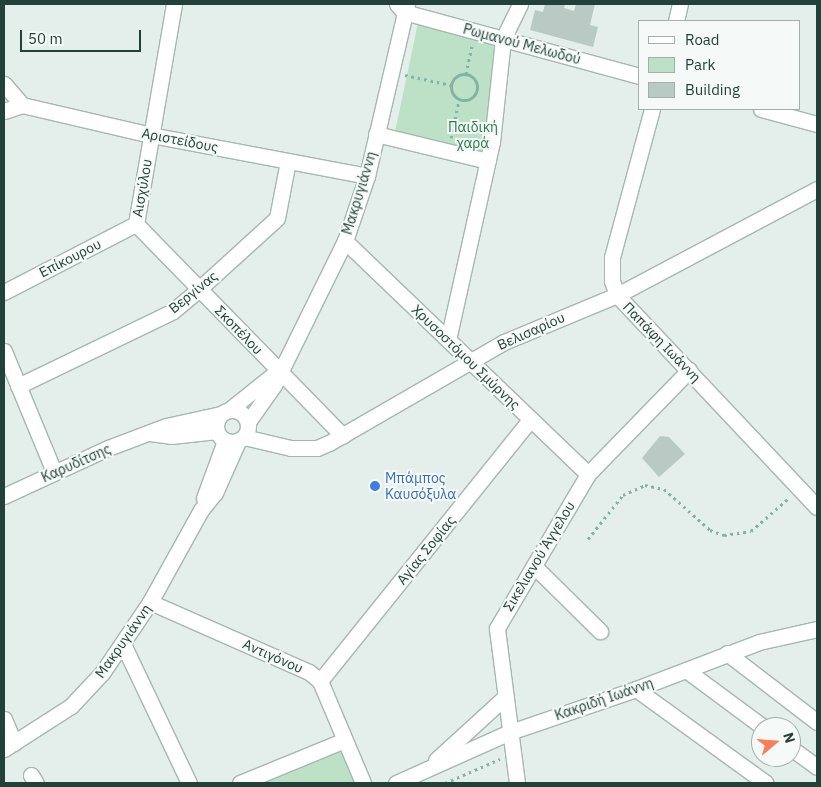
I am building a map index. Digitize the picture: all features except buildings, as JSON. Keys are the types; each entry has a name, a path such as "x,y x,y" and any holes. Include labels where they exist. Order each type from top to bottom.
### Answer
{"street":[{"name":"Αισχύλου","path":"136,224 174,4"},
{"path":"448,340 488,161 504,39 520,4"},
{"path":"676,20 680,4"},
{"name":"Ρωμανού Μελωδού","path":"403,6 504,39 638,75"},
{"name":"Μακρυγιάννη","path":"9,746 78,700 123,644 150,602 201,510 231,438 248,422 274,385 279,370 345,241 366,176 403,6"},
{"path":"4,84 22,105 4,111"},
{"name":"Αριστείδους","path":"22,105 151,135 366,176"},
{"name":"Παπάφη Ιωάννη","path":"652,110 612,258 612,281 617,295 817,507"},
{"path":"765,110 817,124"},
{"path":"376,134 488,161"},
{"name":"Βεργίνας","path":"18,386 172,311 199,290 277,218 288,161"},
{"name":"Βελισαρίου","path":"231,438 284,447 317,448 343,436 470,360 532,328 617,295 817,189"},
{"name":"Σκοπέλου","path":"136,224 343,436"},
{"name":"Επίκουρου","path":"4,292 136,224"},
{"name":"Χρυσοστόμου Σμύρνης","path":"345,241 588,474"},
{"path":"4,350 54,472"},
{"name":"Μακρυγιάννη","path":"231,438 225,412 279,370"},
{"name":"Σικελιανού Άγγελου","path":"517,783 497,628 588,474 689,370"},
{"path":"225,412 240,413 248,422"},
{"name":"Καρυδίτσης","path":"4,496 54,472 182,421 225,412"},
{"name":"Αγίας Σοφίας","path":"320,681 531,419"},
{"name":"Καρυδίτσης","path":"150,434 231,438"},
{"path":"534,566 600,631"},
{"name":"Αντιγόνου","path":"150,602 309,672 320,681"},
{"name":"Κακριδή Ιωάννη","path":"396,783 510,732 636,690 727,653 817,629"},
{"path":"123,644 190,783"},
{"path":"727,653 817,722"},
{"path":"686,670 751,718"},
{"path":"320,681 363,783"},
{"path":"636,690 766,783"},
{"path":"427,769 505,697"},
{"path":"4,719 9,746"},
{"path":"240,783 345,740"},
{"path":"801,756 817,768"}],"path":[{"path":"466,74 471,49"},
{"path":"466,74 477,83 476,93 469,100 459,100 452,93 451,85 457,76 466,74"},
{"path":"407,75 451,85"},
{"path":"448,152 459,100"},
{"path":"588,539 623,495 636,487 654,485 664,489 710,530 724,535 751,531 799,486"},
{"path":"445,783 513,753"}],"green space":[{"name":"Παιδική χαρά","path":"418,23 497,44 483,153 395,132"},
{"path":"341,748 356,783 256,783"}],"place":[{"name":"Μπάμπος Καυσόξυλα","path":"375,486"}]}
